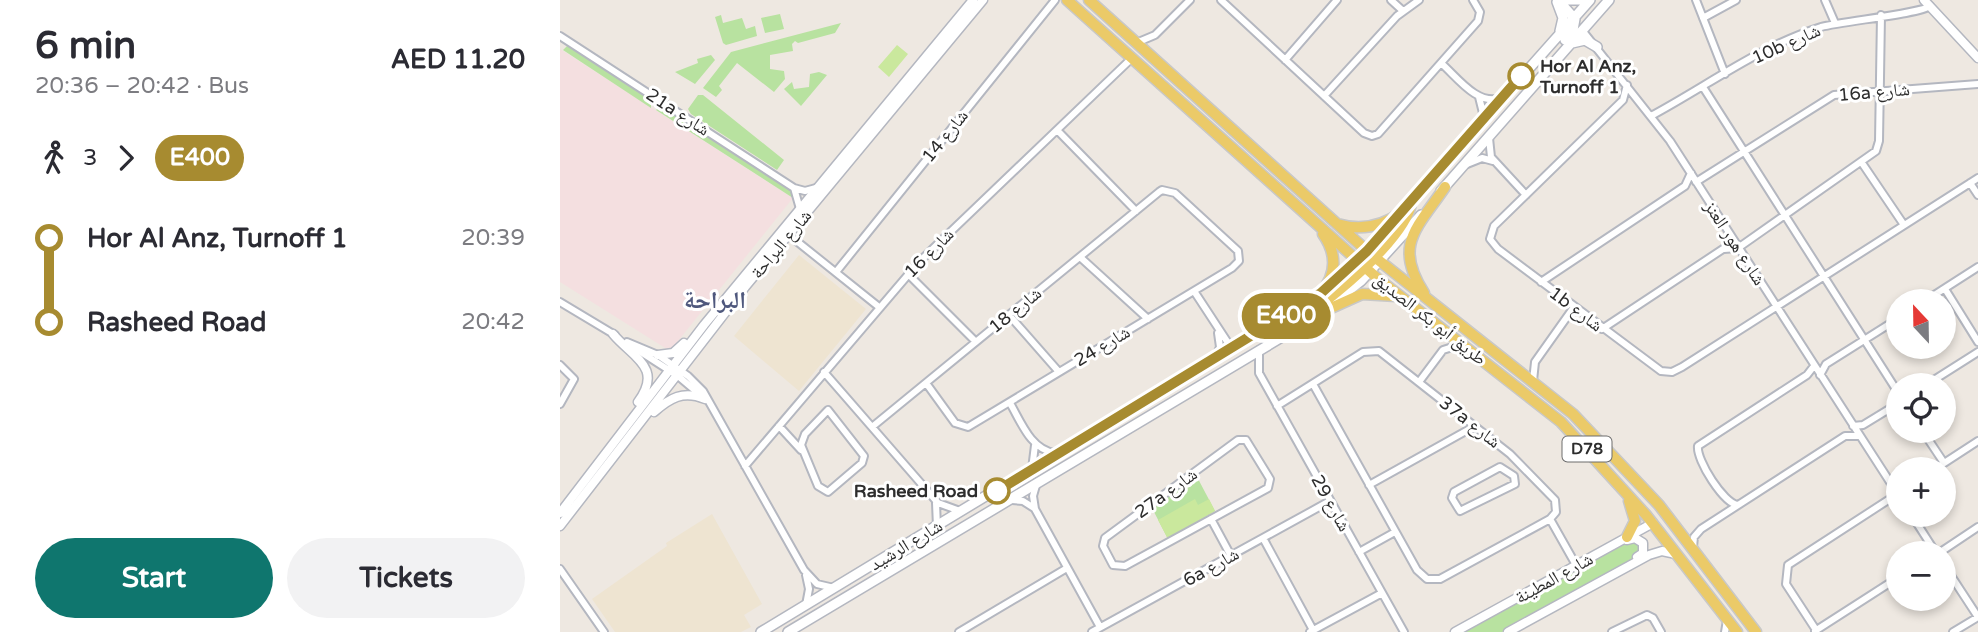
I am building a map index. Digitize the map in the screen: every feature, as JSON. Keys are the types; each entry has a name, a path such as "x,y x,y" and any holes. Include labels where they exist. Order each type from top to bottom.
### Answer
{"main road":[{"name":"طريق أبو بكر الصديق","path":"1067,0 1364,266 1556,417 1653,523 1737,632"},
{"name":"طريق أبو بكر الصديق","path":"1089,0 1374,257 1534,381 1614,455 1686,539 1756,632"},
{"path":"1558,0 1580,0"},
{"path":"1558,0 1576,22"},
{"path":"1558,0 1563,20 1558,35"},
{"path":"1553,61 1590,0"},
{"path":"1336,223 1366,228 1385,223 1402,212 1558,35 1582,18 1598,0"},
{"path":"1505,116 1576,22 1609,0"},
{"path":"1302,326 1315,308 1374,257 1445,187 1553,61 1577,41 1589,41 1597,47"},
{"path":"1430,302 1411,271 1408,249 1412,235 1445,187"},
{"path":"1374,257 1405,221 1411,203"},
{"path":"1374,257 1402,212"},
{"path":"1315,222 1333,255 1333,272 1321,293"},
{"name":"شارع الرشيد","path":"761,632 1232,349 1364,266"},
{"name":"شارع الرشيد","path":"788,632 1168,403 1302,326 1322,312 1364,266"},
{"path":"1322,312 1362,294 1386,294 1403,299"},
{"path":"1168,403 1227,363 1232,349"},
{"path":"1620,485 1635,514 1634,527 1627,537"},
{"path":"1653,523 1662,523 1686,539"},
{"path":"862,587 873,590"}],"street":[{"name":"شارع البراحة","path":"560,513 704,325 973,0"},
{"name":"شارع البراحة","path":"560,526 789,235 983,0"},
{"name":"شارع 14","path":"836,272 1055,0"},
{"path":"1136,43 1155,35 1190,0"},
{"path":"1221,0 1364,134 1372,136 1478,21 1479,12 1473,0"},
{"path":"1285,60 1337,0"},
{"path":"1391,0 1404,11"},
{"path":"1324,96 1404,11 1419,0"},
{"path":"1696,0 1726,74"},
{"path":"1703,18 1736,0"},
{"path":"1825,0 1836,23"},
{"path":"1927,3 1978,58"},
{"name":"10b شارع","path":"1652,118 1780,43 1836,23 1923,11 1927,3"},
{"path":"1602,329 1724,249 1737,246 1753,236 1863,163 1877,148 1881,15"},
{"path":"945,24 956,21"},
{"name":"شارع هور العنز","path":"1576,22 1638,98 1691,173 1886,475"},
{"path":"1152,57 1155,35"},
{"name":"21a شارع","path":"560,36 794,188"},
{"name":"شارع 16","path":"745,466 908,274 1132,58"},
{"path":"1441,63 1479,97 1490,100 1501,98"},
{"name":"16a شارع","path":"1697,183 1829,97 1977,83"},
{"path":"1490,134 1488,147 1494,162 1526,195 1623,100 1627,85"},
{"path":"1703,87 1886,374"},
{"path":"1479,97 1484,117"},
{"path":"1623,100 1638,98"},
{"path":"1057,130 1136,211"},
{"path":"1462,167 1482,158 1494,162"},
{"path":"1863,163 1904,225"},
{"path":"1685,186 1691,173"},
{"path":"1776,306 1978,178"},
{"path":"1541,282 1685,186 1697,183"},
{"path":"1970,183 1978,195"},
{"path":"800,209 794,188 808,191 818,187"},
{"name":"شارع 18","path":"872,427 1158,192 1172,191 1235,247 1239,261 1233,268"},
{"name":"1b شارع","path":"1526,195 1494,226 1490,240 1494,247 1651,366 1666,372 1682,367 1776,306"},
{"path":"789,235 879,307"},
{"path":"1724,249 1730,236"},
{"path":"1080,257 1148,319"},
{"path":"1945,289 1978,267"},
{"name":"شارع 24","path":"926,383 958,426 973,425 1233,268"},
{"path":"908,274 976,342"},
{"path":"1194,291 1232,349"},
{"path":"560,302 671,367 698,386 804,569 817,584 835,589"},
{"path":"1519,369 1535,362 1574,307"},
{"path":"1956,307 1978,342"},
{"path":"1009,315 1059,372"},
{"path":"658,355 676,351 704,325"},
{"path":"1820,375 1826,364 1886,326"},
{"path":"1212,361 1220,347 1216,328"},
{"path":"1419,382 1443,350 1446,332"},
{"path":"613,334 641,360 648,376 646,388 631,412 627,425"},
{"path":"627,342 658,355 671,367"},
{"path":"1443,350 1462,344"},
{"name":"شارع 29","path":"1259,350 1259,373 1404,632"},
{"name":"37a شارع","path":"1313,384 1367,351 1382,354 1524,467 1553,496 1557,508 1550,519"},
{"path":"1945,373 1978,352"},
{"path":"1534,381 1535,362"},
{"path":"1234,364 1246,364 1259,373"},
{"path":"560,365 568,371 573,383 560,404"},
{"path":"1738,505 1725,499 1698,456 1698,446 1807,375 1814,366"},
{"path":"824,372 934,499 950,510 963,511"},
{"path":"680,373 713,410"},
{"path":"1277,406 1313,384 1416,570 1427,579 1440,579 1550,519 1576,565"},
{"path":"638,425 674,397 691,394 705,399"},
{"path":"1010,403 1034,443 1042,450 1058,453"},
{"path":"780,424 802,452 818,486 825,492 834,489 864,459 863,452 828,410 803,439 802,452"},
{"path":"1853,426 1863,425 1886,411"},
{"path":"780,424 803,439"},
{"path":"1369,485 1475,426"},
{"path":"1694,549 1697,532 1845,436 1859,436"},
{"name":"27a شارع","path":"1246,440 1269,476 1270,485 1211,519 1122,568 1113,565 1103,547 1104,540 1117,530 1235,442 1246,440"},
{"path":"1953,457 1978,441"},
{"path":"1032,470 1035,459 1034,443"},
{"path":"1500,467 1513,475 1515,484 1463,512 1452,498 1454,492 1500,467"},
{"path":"1513,475 1524,467"},
{"path":"1037,482 1033,496 1035,509 1100,627"},
{"path":"934,499 938,509 937,527"},
{"path":"1008,500 1023,501 1035,509"},
{"name":"6a شارع","path":"1091,632 1330,500"},
{"path":"1886,500 1788,565 1787,584 1815,631 1886,585"},
{"path":"1211,519 1231,556"},
{"name":"شارع المطينة","path":"1455,632 1653,523"},
{"path":"1955,541 1978,527"},
{"path":"1359,552 1395,532"},
{"path":"1263,538 1312,631 1382,593"},
{"path":"1590,586 1641,555 1644,547 1635,538 1606,549"},
{"name":"شارع المطينة","path":"1508,632 1655,552 1668,551 1680,556"},
{"path":"959,632 973,629 1067,568"},
{"path":"560,569 604,632"},
{"path":"804,569 809,589 806,606"},
{"path":"1955,631 1978,616 1956,583"},
{"path":"1612,632 1640,617 1653,618 1661,632"},
{"path":"1725,632 1727,618"}],"shaded area":[{"path":"560,49 793,198 670,351 560,282"},
{"path":"799,255 866,309 799,391 734,336"},
{"path":"712,514 762,604 744,615 751,627 741,632 615,632 592,599 667,546 666,543"}],"green space":[{"path":"780,14 784,29 765,33 761,18"},
{"path":"721,15 723,23 742,18 746,29 755,26 757,36 726,45 715,17"},
{"path":"841,23 835,33 798,43 795,41 792,44 793,51 770,55 770,69 784,71 785,79 774,92 737,63 719,86 722,90 716,97 703,88 731,52"},
{"path":"568,45 651,97 651,108 563,50"},
{"path":"897,45 908,54 889,77 878,67"},
{"path":"711,55 715,60 695,84 675,72 698,63 697,59"},
{"path":"819,72 827,75 801,106 784,89 792,82 794,89 809,87 810,74"},
{"path":"698,95 703,95 784,160 777,170 691,114 688,109"},
{"path":"661,105 792,189 793,198 656,110"},
{"path":"1196,475 1215,511 1168,539 1152,508"},
{"path":"1195,499 1198,505 1209,499 1215,511 1168,539 1158,520"},
{"path":"1637,533 1649,551 1502,632 1458,632"}],"bus line":[{"name":"E400","path":"997,491 1321,293 1367,251 1521,76"}],"place":[{"name":"Hor Al Anz, Turnoff 1","path":"1521,76"},
{"name":"Rasheed Road","path":"997,491"}],"district":[{"name":"البراحة","path":"715,300"}]}
